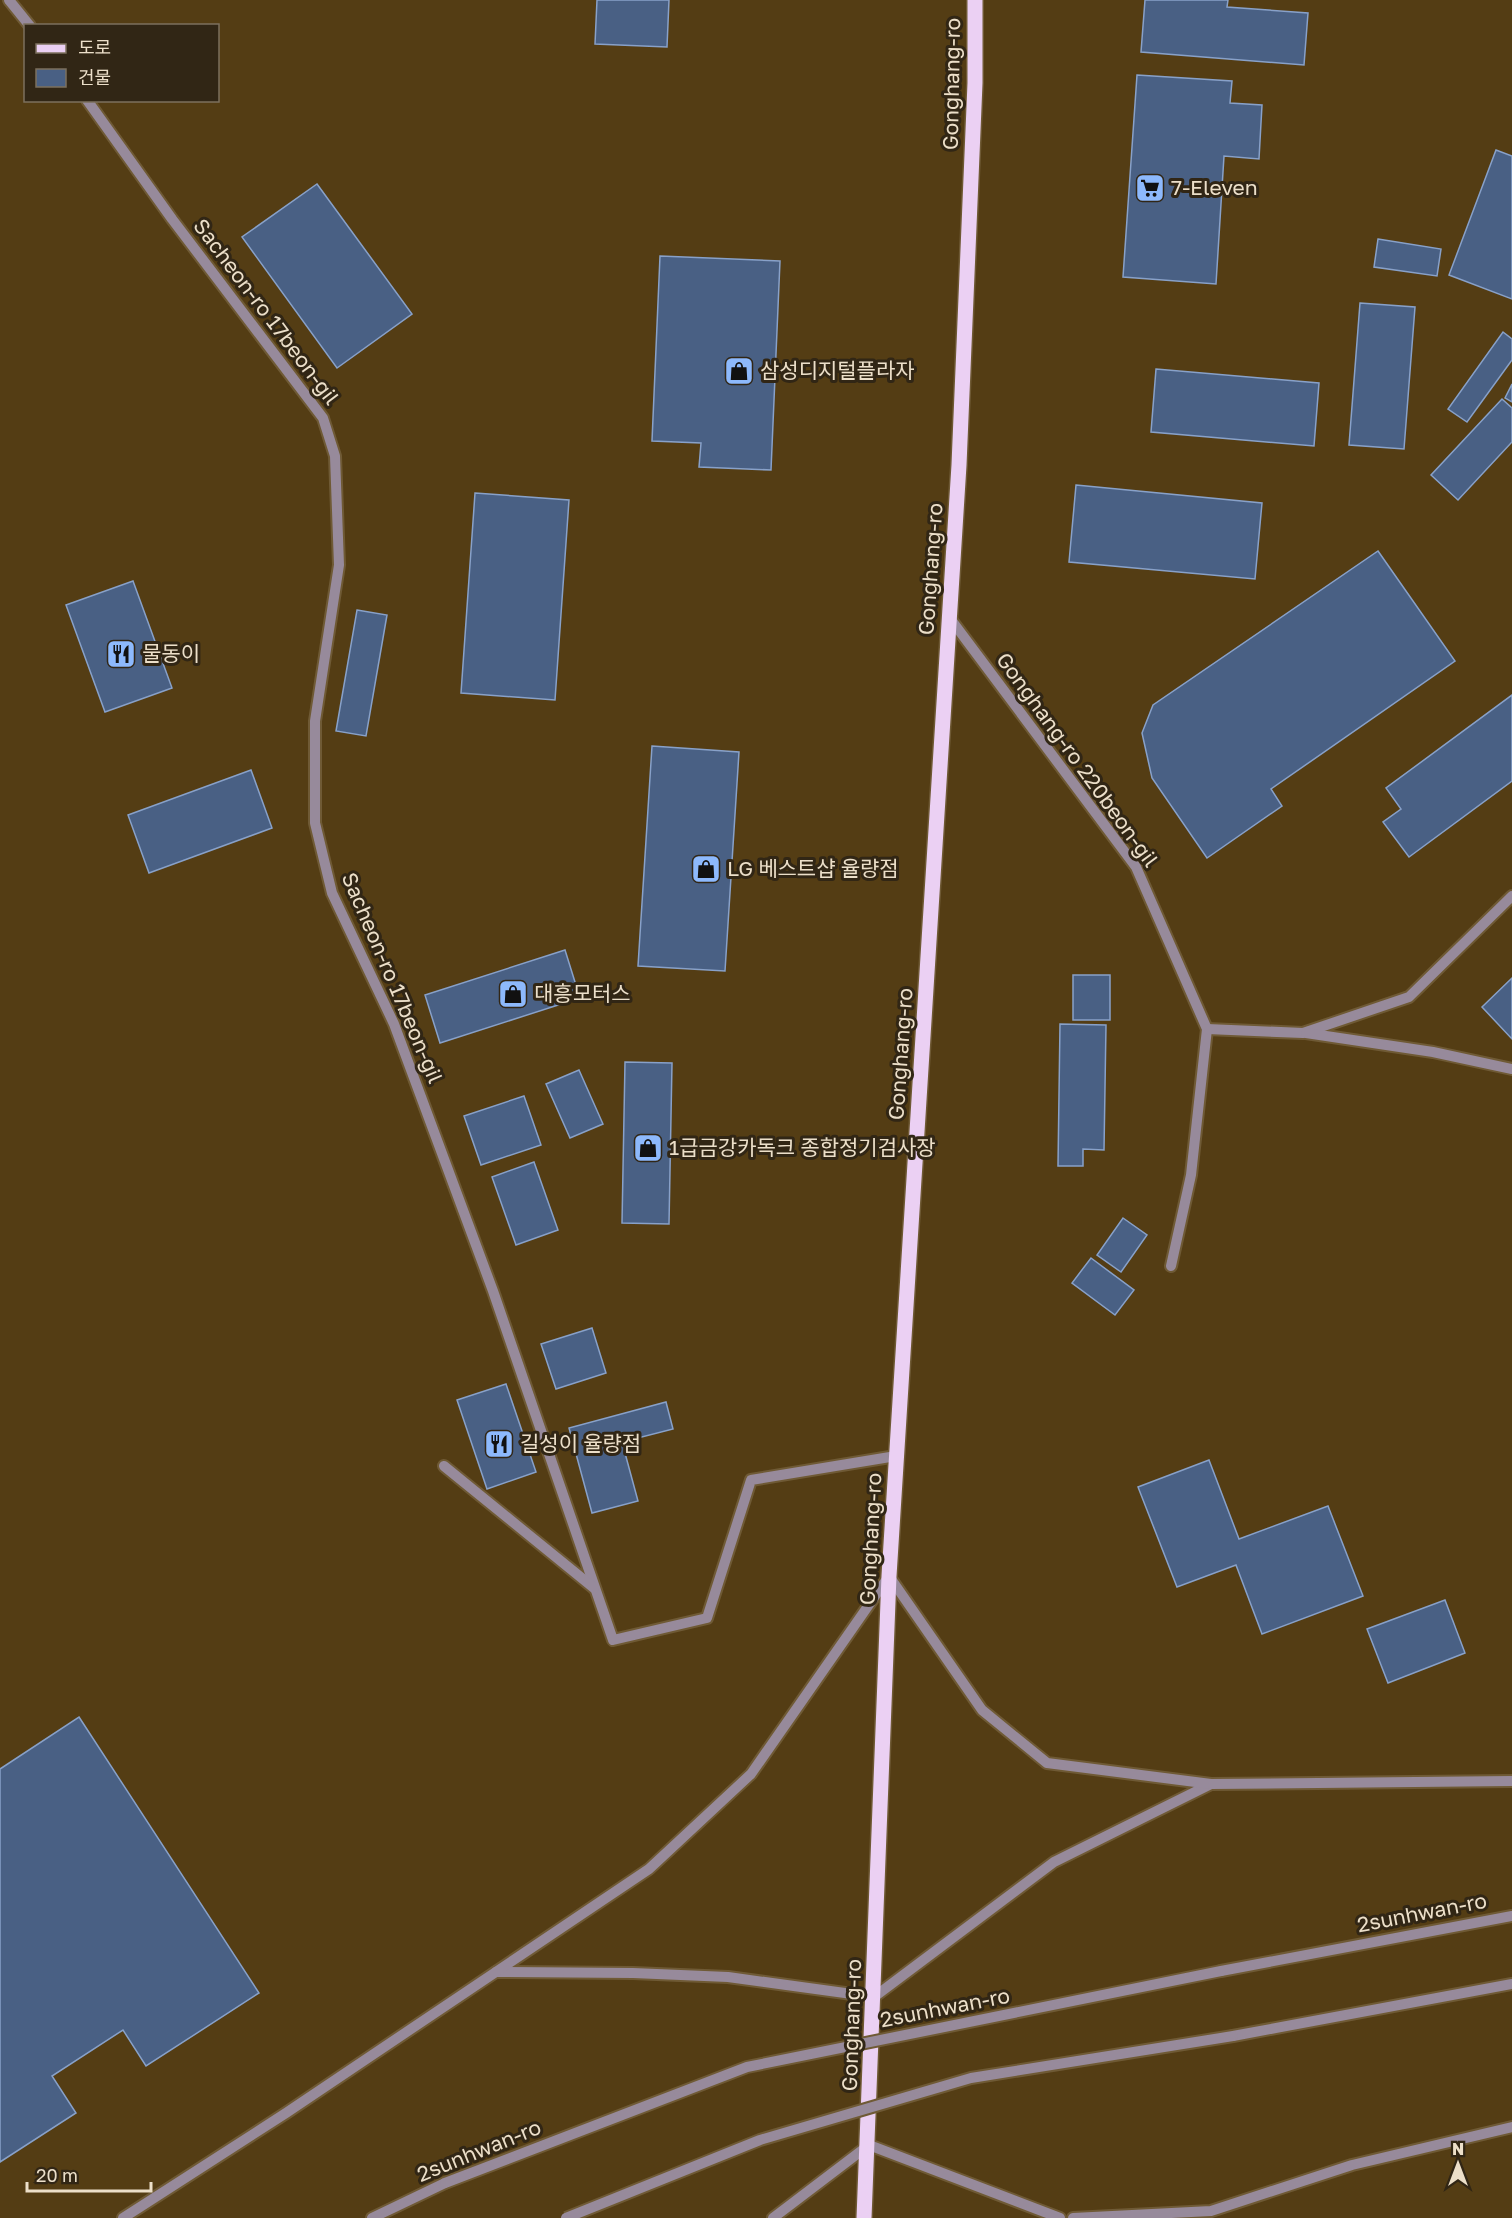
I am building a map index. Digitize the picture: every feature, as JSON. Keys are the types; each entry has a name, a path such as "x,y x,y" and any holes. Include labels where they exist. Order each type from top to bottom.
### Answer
{"main road":[{"name":"Gonghang-ro","path":"864,2218 889,1576 959,453 975,95 975,0"}],"street":[{"path":"9,0 28,24"},
{"name":"Sacheon-ro 17beon-gil","path":"88,102 172,219 323,418 335,456 339,565 315,722 315,823 317,833 332,893 398,1035 493,1291 613,1640 707,1618 751,1480 896,1456"},
{"name":"Gonghang-ro 220beon-gil","path":"949,617 1136,867 1207,1029 1191,1175 1171,1266"},
{"path":"1303,1033 1409,997 1512,896"},
{"path":"1207,1029 1303,1033 1433,1052 1512,1068"},
{"path":"444,1466 594,1588"},
{"path":"123,2218 286,2113 649,1869 751,1774 889,1576 982,1710 1047,1763 1211,1784 1512,1781"},
{"path":"495,1972 633,1973 728,1977 874,1997 1054,1862 1211,1784"},
{"name":"2sunhwan-ro","path":"372,2218 445,2183 747,2067 1221,1971 1512,1916"},
{"path":"566,2218 760,2140 971,2078 1233,2036 1512,1984"},
{"path":"1195,2218 1353,2165 1512,2127"},
{"path":"774,2218 868,2145 1060,2218"},
{"path":"1073,2218 1211,2211"}],"building":[{"path":"597,0 669,0 667,47 595,44"},
{"path":"1145,0 1228,0 1227,7 1308,13 1304,65 1141,52"},
{"path":"1137,75 1232,81 1230,103 1262,105 1259,159 1224,156 1216,284 1123,277"},
{"path":"1496,150 1512,156 1512,299 1449,275"},
{"path":"317,184 412,314 337,368 242,237"},
{"path":"1378,239 1441,249 1437,276 1374,267"},
{"path":"660,256 780,261 771,470 699,467 701,443 652,441"},
{"path":"1360,303 1415,307 1404,449 1349,445"},
{"path":"1503,332 1512,339 1512,360 1467,422 1448,409"},
{"path":"1156,369 1319,383 1314,446 1151,432"},
{"path":"1512,384 1512,402 1505,398"},
{"path":"1502,399 1512,408 1512,442 1458,500 1431,475"},
{"path":"1076,485 1262,503 1255,579 1069,562"},
{"path":"475,493 569,500 555,700 461,693"},
{"path":"1378,551 1455,661 1271,789 1282,806 1207,858 1152,778 1142,733 1153,705"},
{"path":"133,581 172,688 105,712 66,605"},
{"path":"357,610 387,615 366,736 336,731"},
{"path":"1512,695 1512,781 1409,857 1383,822 1401,809 1386,788"},
{"path":"652,746 739,752 725,971 638,966"},
{"path":"251,770 272,828 149,873 128,815"},
{"path":"565,950 580,998 440,1043 425,995"},
{"path":"1073,975 1110,975 1110,1020 1073,1020"},
{"path":"1512,978 1512,1039 1482,1007"},
{"path":"1060,1024 1106,1025 1104,1150 1083,1149 1083,1166 1058,1166"},
{"path":"625,1062 672,1063 669,1224 622,1223"},
{"path":"579,1070 603,1124 570,1138 546,1084"},
{"path":"524,1096 541,1145 481,1165 464,1116"},
{"path":"534,1162 558,1230 516,1245 492,1177"},
{"path":"1123,1218 1147,1235 1121,1272 1097,1255"},
{"path":"1091,1258 1134,1290 1115,1315 1072,1283"},
{"path":"592,1328 606,1373 556,1389 541,1344"},
{"path":"506,1384 536,1472 487,1489 457,1400"},
{"path":"666,1402 673,1429 622,1442 638,1501 592,1513 569,1428"},
{"path":"1209,1460 1239,1539 1328,1506 1363,1596 1262,1634 1236,1565 1177,1587 1138,1487"},
{"path":"1445,1600 1465,1653 1388,1683 1367,1629"},
{"path":"79,1717 259,1993 146,2066 123,2030 52,2076 76,2113 0,2162 0,1769"}],"place":[{"name":"7-Eleven","path":"1150,188"},
{"name":"삼성디지털플라자","path":"739,371"},
{"name":"물동이","path":"121,654"},
{"name":"LG 베스트샵 율량점","path":"706,869"},
{"name":"대흥모터스","path":"513,994"},
{"name":"1급금강카독크 종합정기검사장","path":"648,1148"},
{"name":"길성이 율량점","path":"499,1444"}]}
